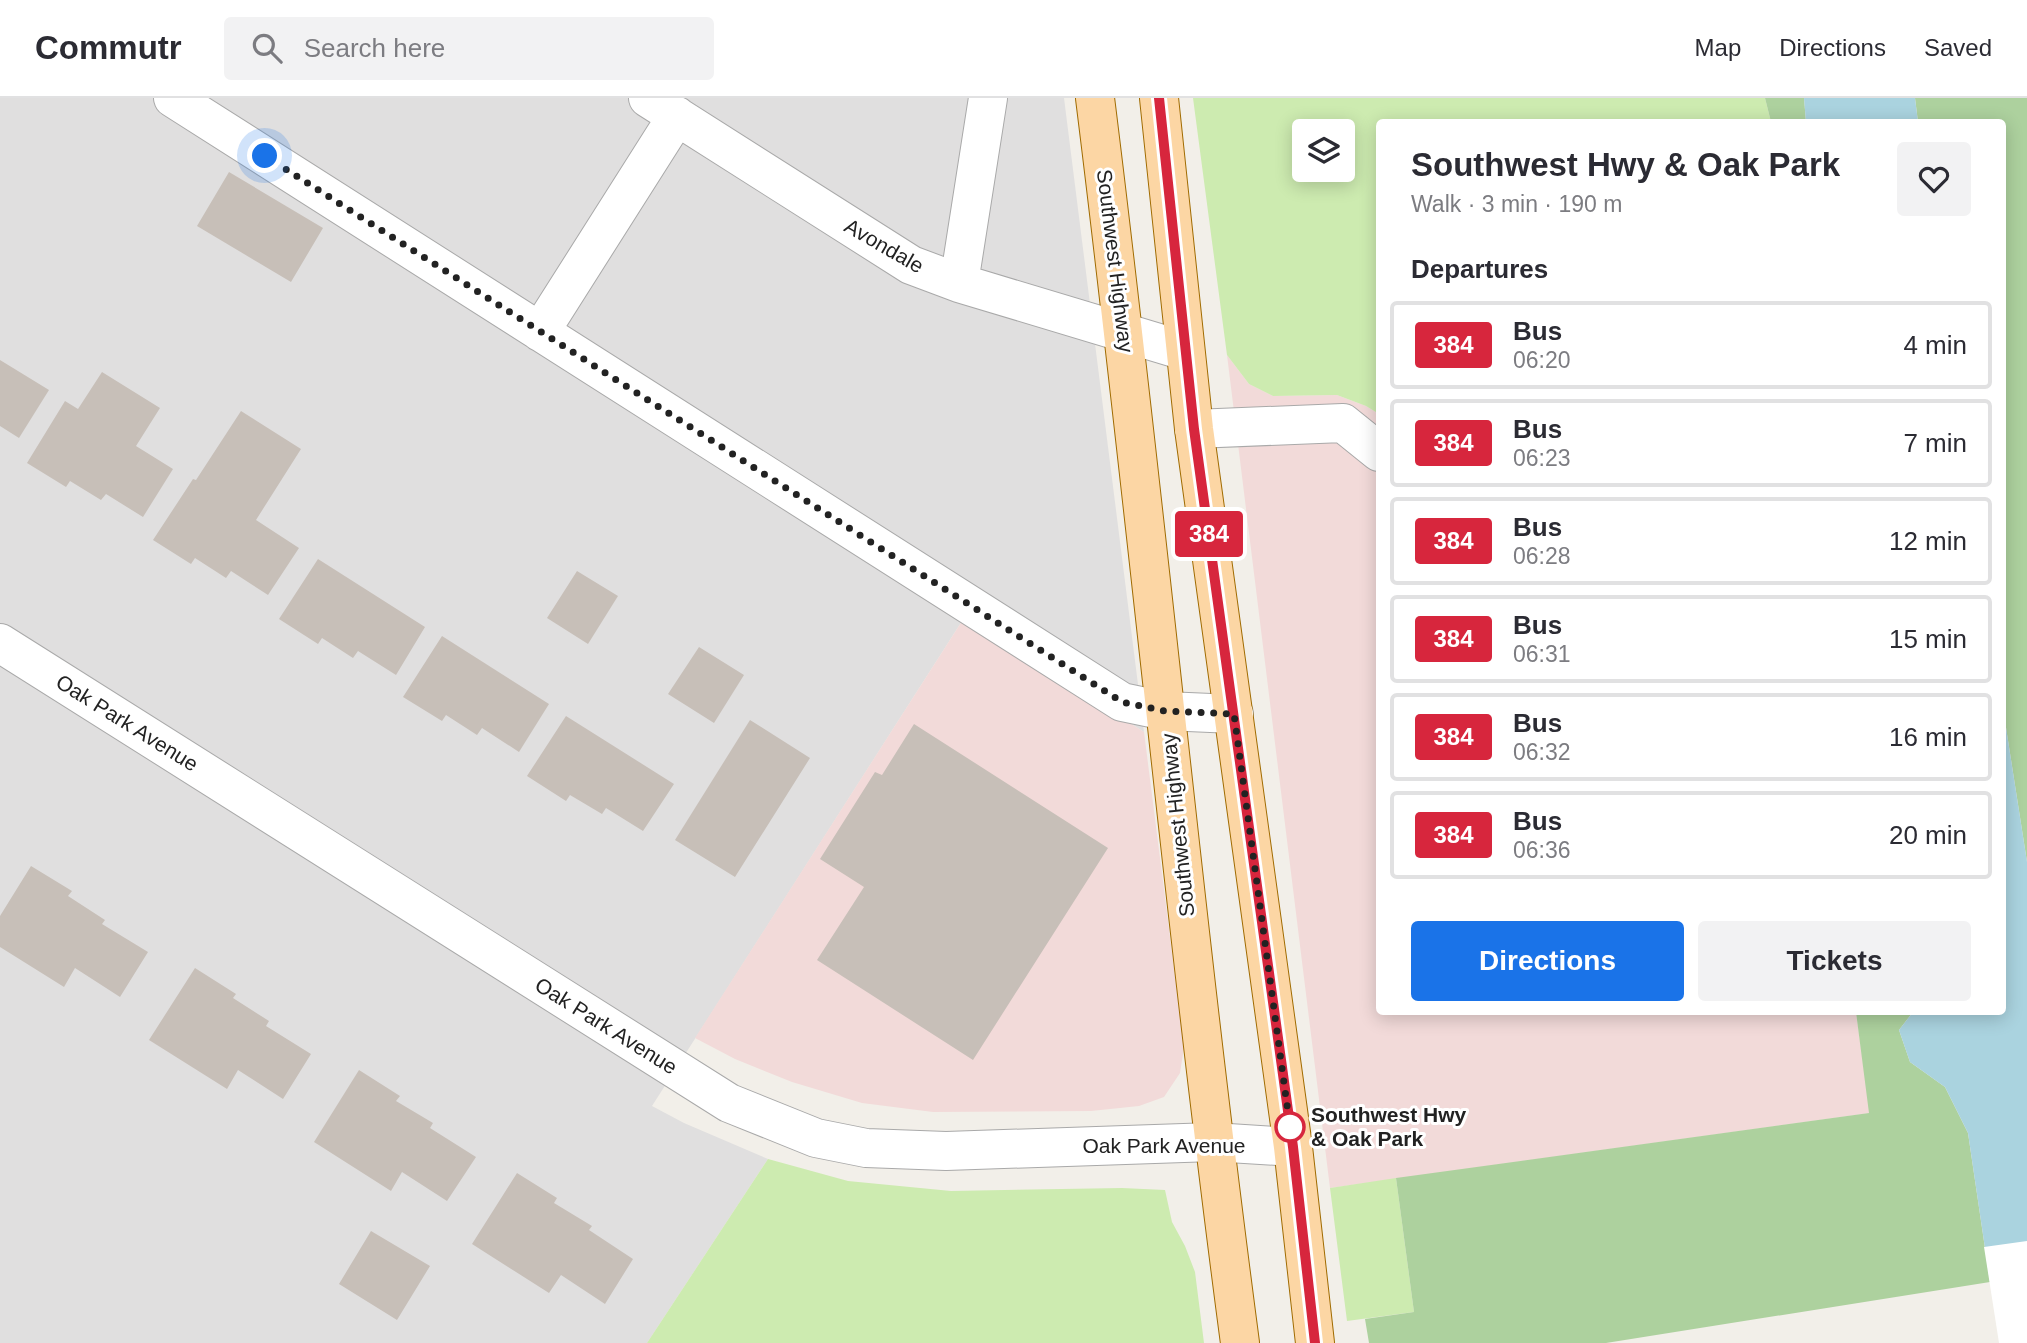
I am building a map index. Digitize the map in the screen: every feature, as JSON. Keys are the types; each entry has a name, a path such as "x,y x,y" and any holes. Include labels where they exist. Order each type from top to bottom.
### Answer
{"main road":[{"name":"Southwest Highway","path":"1095,98 1125,333 1213,1142 1240,1343"},
{"path":"1158,98 1194,429 1293,1147 1315,1343"}],"street":[{"path":"173,98 1122,702 1165,711 1234,714"},
{"path":"959,284 988,98"},
{"path":"540,332 663,107"},
{"name":"Avondale","path":"663,107 911,265 959,284 1185,351"},
{"path":"1194,429 1343,424 1376,451"},
{"name":"Oak Park Avenue","path":"0,643 729,1103 816,1138 866,1148 946,1151 1213,1142 1293,1147"}],"shaded area":[{"path":"0,98 1064,98 1144,732 964,618 652,1106 684,1123 768,1159 647,1343 0,1343"},
{"path":"1227,355 1249,384 1273,396 1337,395 1376,412 1376,1015 1856,1015 1870,1113 1330,1188"},
{"path":"964,618 1144,732 1184,1047 1180,1073 1164,1097 1139,1106 1091,1111 933,1112 862,1103 792,1082 735,1059 695,1038"}],"green space":[{"path":"1193,98 1765,98 1770,119 1376,119 1376,412 1337,395 1273,396 1249,384 1227,355"},
{"path":"1765,98 1804,98 1806,119 1770,119"},
{"path":"1915,98 2027,98 2027,862 2006,728 2006,119 1918,119"},
{"path":"1856,1015 1911,1015 1899,1030 1910,1062 1945,1087 1968,1133 1990,1282 1606,1343 1369,1343 1365,1319 1414,1312 1396,1178 1869,1113"},
{"path":"768,1159 848,1181 951,1191 1122,1188 1165,1190 1172,1222 1195,1272 1204,1343 647,1343"},
{"path":"1396,1178 1414,1312 1347,1321 1330,1188"}],"water":[{"path":"1804,98 1915,98 1918,119 1806,119"},
{"path":"2006,728 2027,862 2027,1343 1990,1282 1968,1133 1945,1087 1910,1062 1899,1030 1911,1015 2006,1015"}],"pier":[{"path":"2027,1241 2027,1343 1999,1343 1984,1247"}],"building":[{"path":"229,172 323,228 291,282 197,226"},
{"path":"0,360 49,390 19,438 0,426"},
{"path":"102,372 160,408 136,446 173,469 143,517 106,494 101,500 70,481 66,487 27,463 65,401 78,409"},
{"path":"241,411 301,449 256,520 299,548 268,595 231,571 226,578 195,558 191,564 153,540"},
{"path":"318,559 425,627 396,675 358,651 353,658 322,638 318,644 279,619"},
{"path":"577,571 618,596 588,644 547,618"},
{"path":"442,636 549,704 519,752 482,728 477,735 446,715 442,721 403,697"},
{"path":"699,647 744,675 714,723 668,694"},
{"path":"566,716 674,784 643,831 606,808 602,814 570,795 566,801 527,776"},
{"path":"750,720 810,758 735,877 675,840"},
{"path":"914,724 1108,848 973,1060 817,960 864,887 820,859 875,772 882,775"},
{"path":"31,866 72,891 68,896 105,920 102,924 148,952 120,997 75,968 64,987 0,947 0,916"},
{"path":"195,968 236,994 233,998 269,1021 266,1026 311,1054 283,1099 238,1070 227,1089 149,1040"},
{"path":"359,1070 400,1096 396,1101 433,1123 430,1128 476,1157 447,1201 402,1172 391,1191 314,1142"},
{"path":"517,1173 557,1198 554,1203 592,1226 589,1230 633,1259 605,1304 561,1275 549,1293 472,1244"},
{"path":"371,1231 430,1266 397,1320 339,1284"}],"bus line":[{"name":"384","path":"1159,98 1194,429 1293,1147 1315,1343"}],"place":[{"name":"Southwest Hwy & Oak Park","path":"1290,1127"}],"route":[{"path":"265,156 1122,702 1165,711 1234,714 1290,1127"}]}
